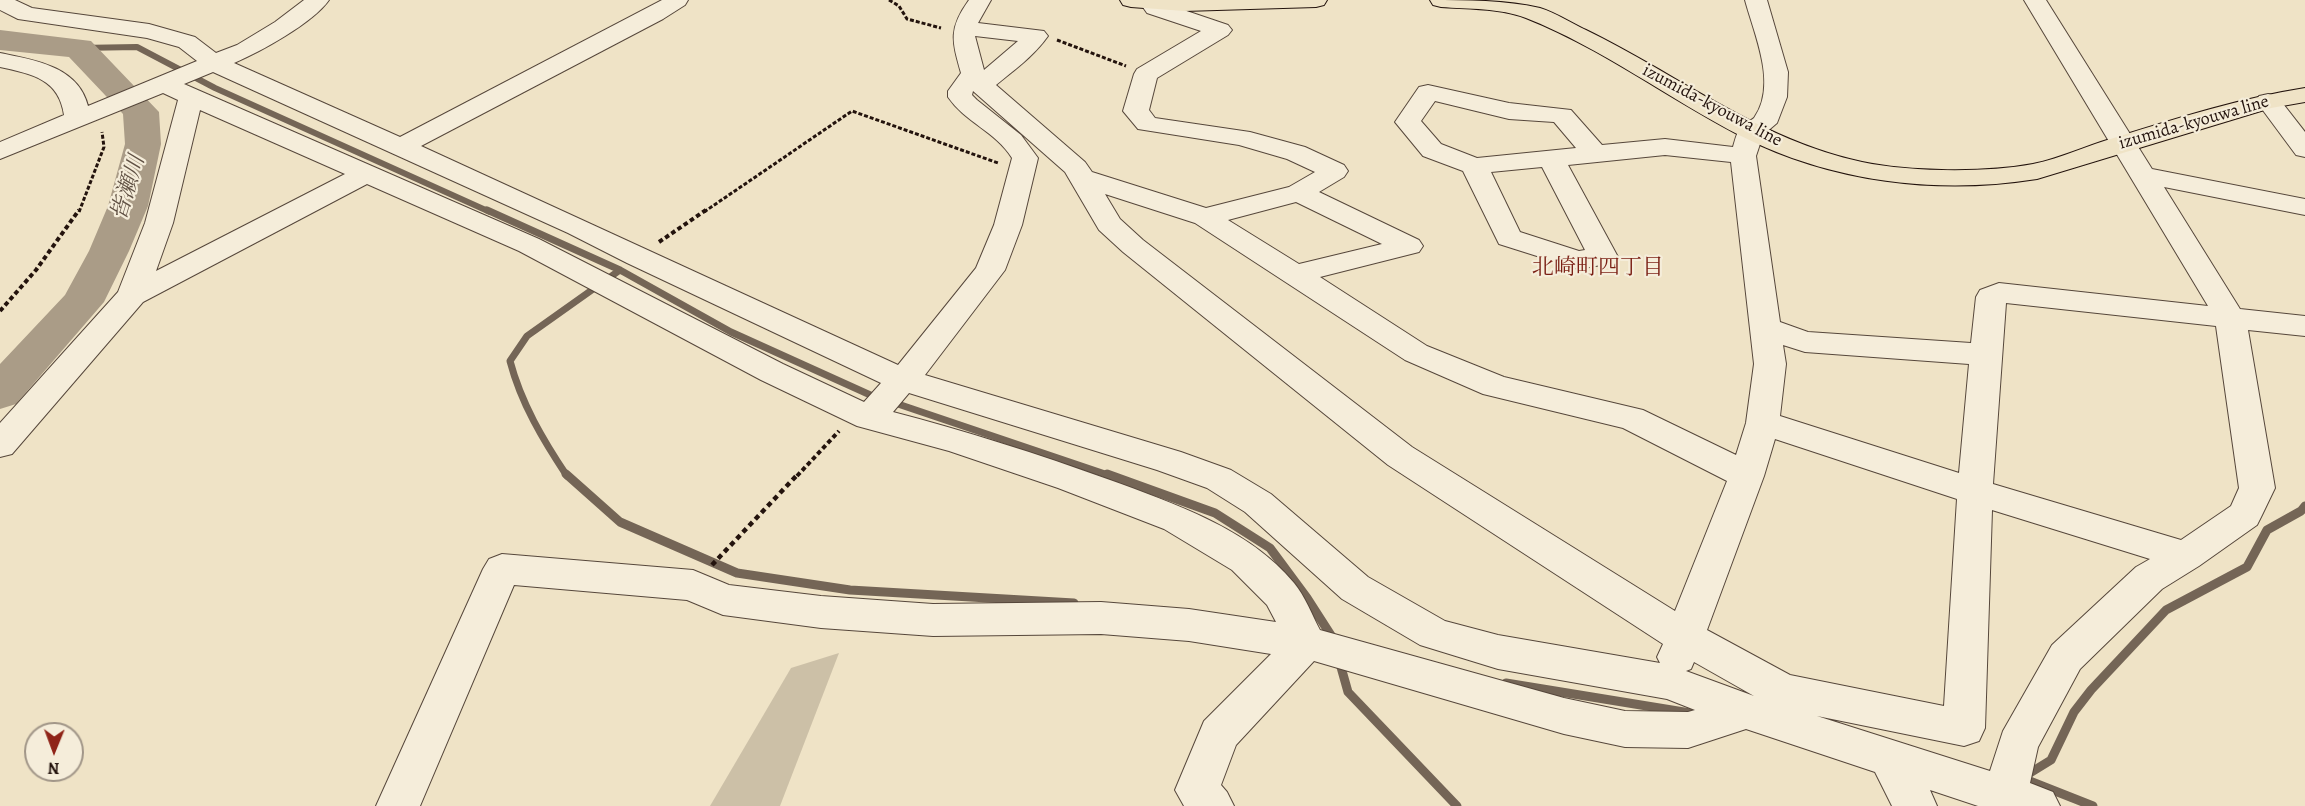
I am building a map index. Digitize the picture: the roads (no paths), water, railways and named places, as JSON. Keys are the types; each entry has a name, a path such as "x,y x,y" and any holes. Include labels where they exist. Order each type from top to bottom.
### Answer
{"main road":[{"path":"1141,2 1316,0"},
{"name":"izumida-kyouwa line","path":"1441,0 1504,6 1557,22 1747,144 1801,152 1856,169 1898,176 2001,177 2028,173 2268,101 2305,95"}],"street":[{"path":"0,151 88,113 170,86 209,64 245,50 283,27 318,0"},
{"path":"400,147 655,14 677,0"},
{"path":"980,0 965,19 963,31 974,84 1076,168 1109,224 1133,246 1400,456 1684,637 1782,691 1964,728 1975,492 1991,297 2000,293 2305,326"},
{"path":"1669,682 1684,637 1747,476 1763,423 1770,364 1747,144 1764,123 1775,97 1776,72 1756,0"},
{"path":"2,1 26,14 149,31 186,42 209,64 578,226 637,257 903,380 1169,460 1219,479 1258,503 1355,588 1434,633 1498,652 1669,682 1746,711 2021,801 2018,744 2066,657 2149,578 2186,556 2244,515 2258,488 2230,317 2035,0"},
{"path":"1141,2 1220,30 1146,74 1136,111 1148,124 1241,138 1296,153 1335,171 1299,193 1205,217"},
{"path":"868,413 903,380 990,270 1008,225 1025,158 1020,148 968,107 960,97 960,91 1021,52 1036,36 963,31"},
{"path":"0,60 32,66 65,83 77,102 88,113"},
{"path":"170,86 529,245 772,372 868,413 1070,479 1177,519 1245,560 1281,594 1308,643"},
{"path":"0,446 132,295 159,223 170,86"},
{"path":"1595,154 1562,115 1509,111 1428,92 1408,122 1432,150 1474,166 1551,158 1595,154 1665,147 1747,144"},
{"path":"2268,101 2305,148"},
{"path":"1474,166 1509,238 1578,260 1603,257 1551,158"},
{"path":"132,295 365,174"},
{"path":"2143,175 2305,207"},
{"path":"1082,178 1205,217 1416,353 1495,386 1588,410 1631,418 1747,476"},
{"path":"1293,275 1410,246 1299,193"},
{"path":"1766,328 1805,342 1986,355"},
{"path":"1763,423 1861,453 1975,492 2186,556"},
{"path":"398,806 502,569 693,585 723,600 821,612 933,620 1101,618 1189,625 1308,643 1564,716 1625,729 1688,730 1746,711"},
{"path":"1212,806 1197,790 1219,734 1308,643"},
{"path":"1560,664 1564,716"},
{"path":"1890,759 1915,806"}],"waterway":[{"name":"皆瀬川","path":"0,40 79,48 141,112 143,144 128,206 109,251 83,302 0,393"},
{"path":"79,48 137,47 215,88 490,212"},
{"path":"487,210 620,270"},
{"path":"567,476 534,421 520,392 510,361 527,336 620,270"},
{"path":"620,270 731,332 877,398"},
{"path":"892,402 1111,476"},
{"path":"566,474 620,522 737,573 850,590 1074,603"},
{"path":"1107,474 1215,513 1270,548 1307,598 1334,640"},
{"path":"2025,776 2051,760 2074,712 2091,690 2166,610 2247,567 2267,530 2301,511 2305,506"},
{"path":"1339,660 1348,692 1457,806"},
{"path":"1506,683 1690,713"},
{"path":"2022,778 2093,806"}],"district":[{"name":"北崎町四丁目","path":"1598,269"}]}
